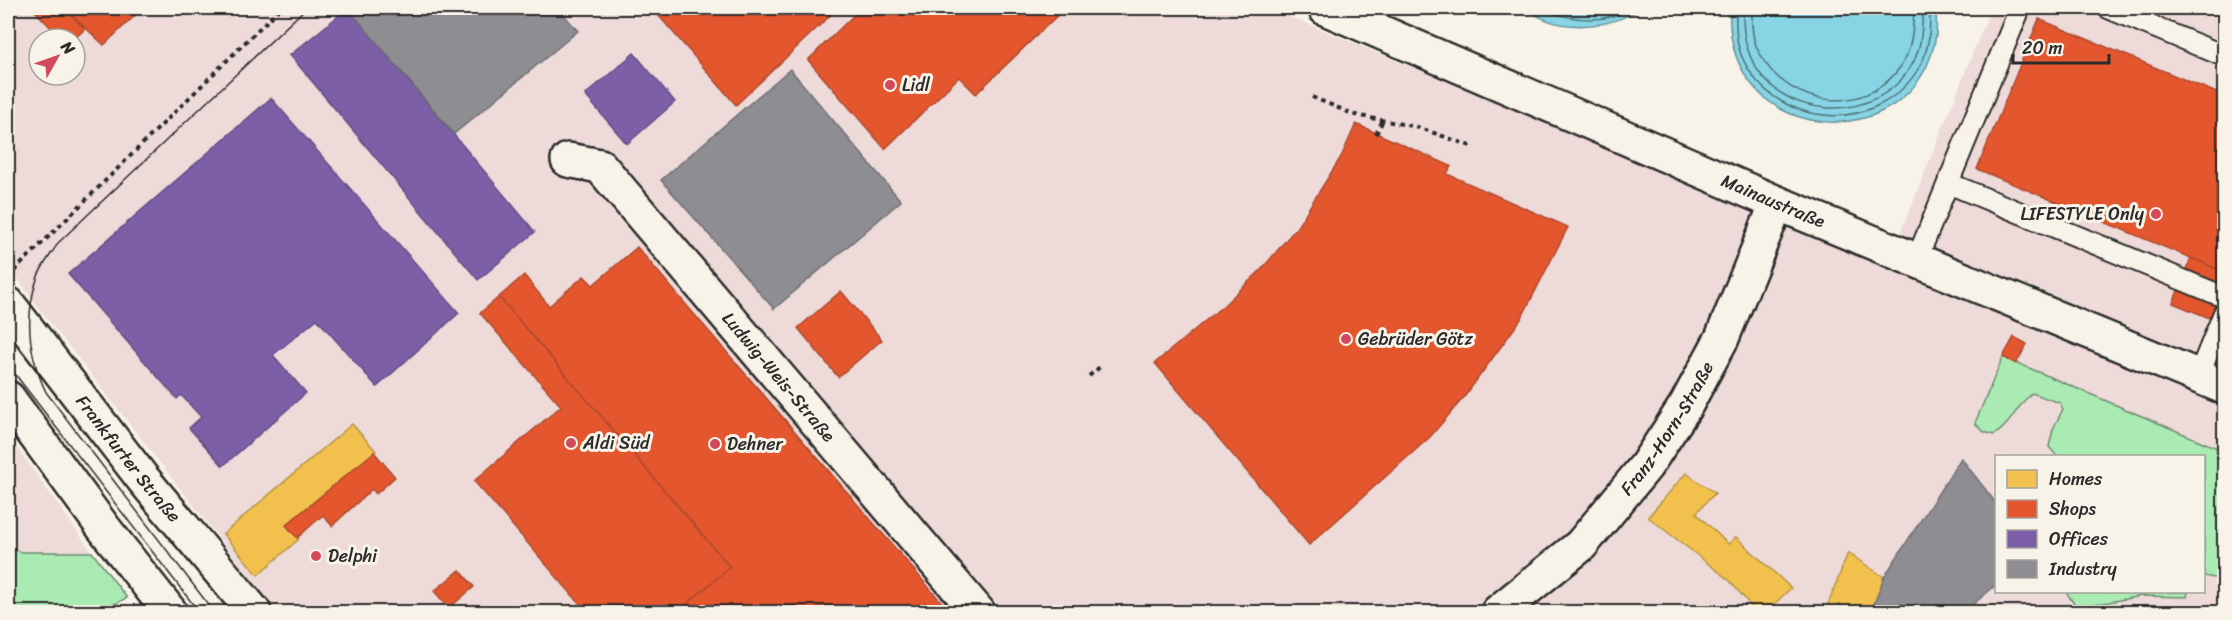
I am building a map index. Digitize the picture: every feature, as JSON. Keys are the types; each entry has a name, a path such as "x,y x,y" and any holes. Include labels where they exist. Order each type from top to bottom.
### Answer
{"street":[{"name":"Mainaustraße","path":"1325,8 1777,203 2211,382"},
{"name":"Ludwig-Weis-Straße","path":"568,160 600,166 978,612"},
{"name":"Franz-Horn-Straße","path":"1498,612 1581,545 1646,466 1686,405 1722,338 1777,203"},
{"name":"Frankfurter Straße","path":"8,304 143,479 254,612"},
{"path":"8,398 170,612"}],"lane":[{"path":"1916,261 2020,8"},
{"path":"2108,8 2224,56"},
{"path":"1948,183 2224,297"},
{"path":"2211,382 2224,313"}],"path":[{"path":"8,278 280,8"},
{"path":"1312,97 1355,115 1417,127 1474,147"},
{"path":"1376,134 1383,120"},
{"path":"1089,376 1101,366"}],"shaded area":[{"path":"8,8 1269,8 1888,264 1991,8 2224,8 2224,612 277,612 38,307 8,265"},
{"path":"8,435 92,552 21,552 8,548"}],"green space":[{"path":"2003,357 2224,451 2224,580 2205,576 2205,455 2056,455 2049,447 2053,429 2063,409 2060,403 2032,393 2010,420 1994,435 1984,432 1975,423"},
{"path":"8,548 21,552 92,552 127,598 98,612 8,612"},
{"path":"2067,593 2188,593 2187,597 2141,596 2077,608"}],"water":[{"path":"1526,8 1641,8 1614,21 1584,26 1553,22"},
{"path":"1730,8 1936,8 1936,35 1921,76 1895,104 1860,119 1823,122 1787,112 1756,89 1736,55"}],"building: Homes":[{"path":"352,424 376,451 286,525 299,539 258,575 223,534"},
{"path":"1686,473 1715,493 1696,513 1728,544 1736,537 1791,588 1766,612 1756,612 1729,580 1648,517"},
{"path":"1848,553 1884,577 1871,612 1825,612"}],"building: Shops":[{"path":"32,8 64,8 83,27 50,27"},
{"path":"64,8 143,8 104,45"},
{"path":"652,8 838,8 736,105"},
{"name":"Lidl","path":"861,8 1065,8 976,94 959,77 885,149 808,60"},
{"path":"2039,19 2224,96 2224,272 1977,169"},
{"name":"Gebrüder Götz","path":"1356,124 1451,166 1447,174 1568,227 1521,319 1465,396 1430,437 1309,545 1155,363 1224,305 1261,270 1297,227 1341,157"},
{"name":"Dehner","path":"637,247 950,612 677,612 730,567 499,297 524,275 549,306 584,276 593,285"},
{"path":"2191,258 2224,272 2224,324 2173,303"},
{"path":"841,291 882,340 838,377 798,328"},
{"name":"Aldi Süd","path":"499,297 730,567 677,612 587,612 474,481 561,406 480,313"},
{"path":"2014,337 2027,344 2016,364 2003,357"},
{"path":"374,452 395,477 376,494 372,489 332,526 323,515 297,538 286,525"},
{"path":"460,570 474,587 449,608 434,591"}],"building: Offices":[{"path":"348,8 535,232 478,280 290,55"},
{"path":"634,53 675,102 627,144 585,95"},
{"path":"271,98 459,313 377,387 317,319 273,355 306,393 223,466 189,428 201,417 181,395 177,399 68,274"}],"building: Industry":[{"path":"348,8 558,8 578,31 454,134"},
{"path":"2199,8 2224,8 2224,27 2220,26 2223,17"},
{"path":"790,69 901,201 774,309 661,180"},
{"path":"1961,458 1995,502 1995,586 1964,612 1871,612 1884,577"}],"tram line":[{"path":"214,612 46,392 36,365 30,337 33,294 39,274 58,243 306,8"},
{"path":"8,365 199,612"}],"place":[{"name":"Lidl","path":"890,85"},
{"name":"LIFESTYLE Only","path":"2156,214"},
{"name":"Gebrüder Götz","path":"1346,339"},
{"name":"Aldi Süd","path":"571,443"},
{"name":"Dehner","path":"715,444"},
{"name":"Delphi","path":"316,556"}]}
